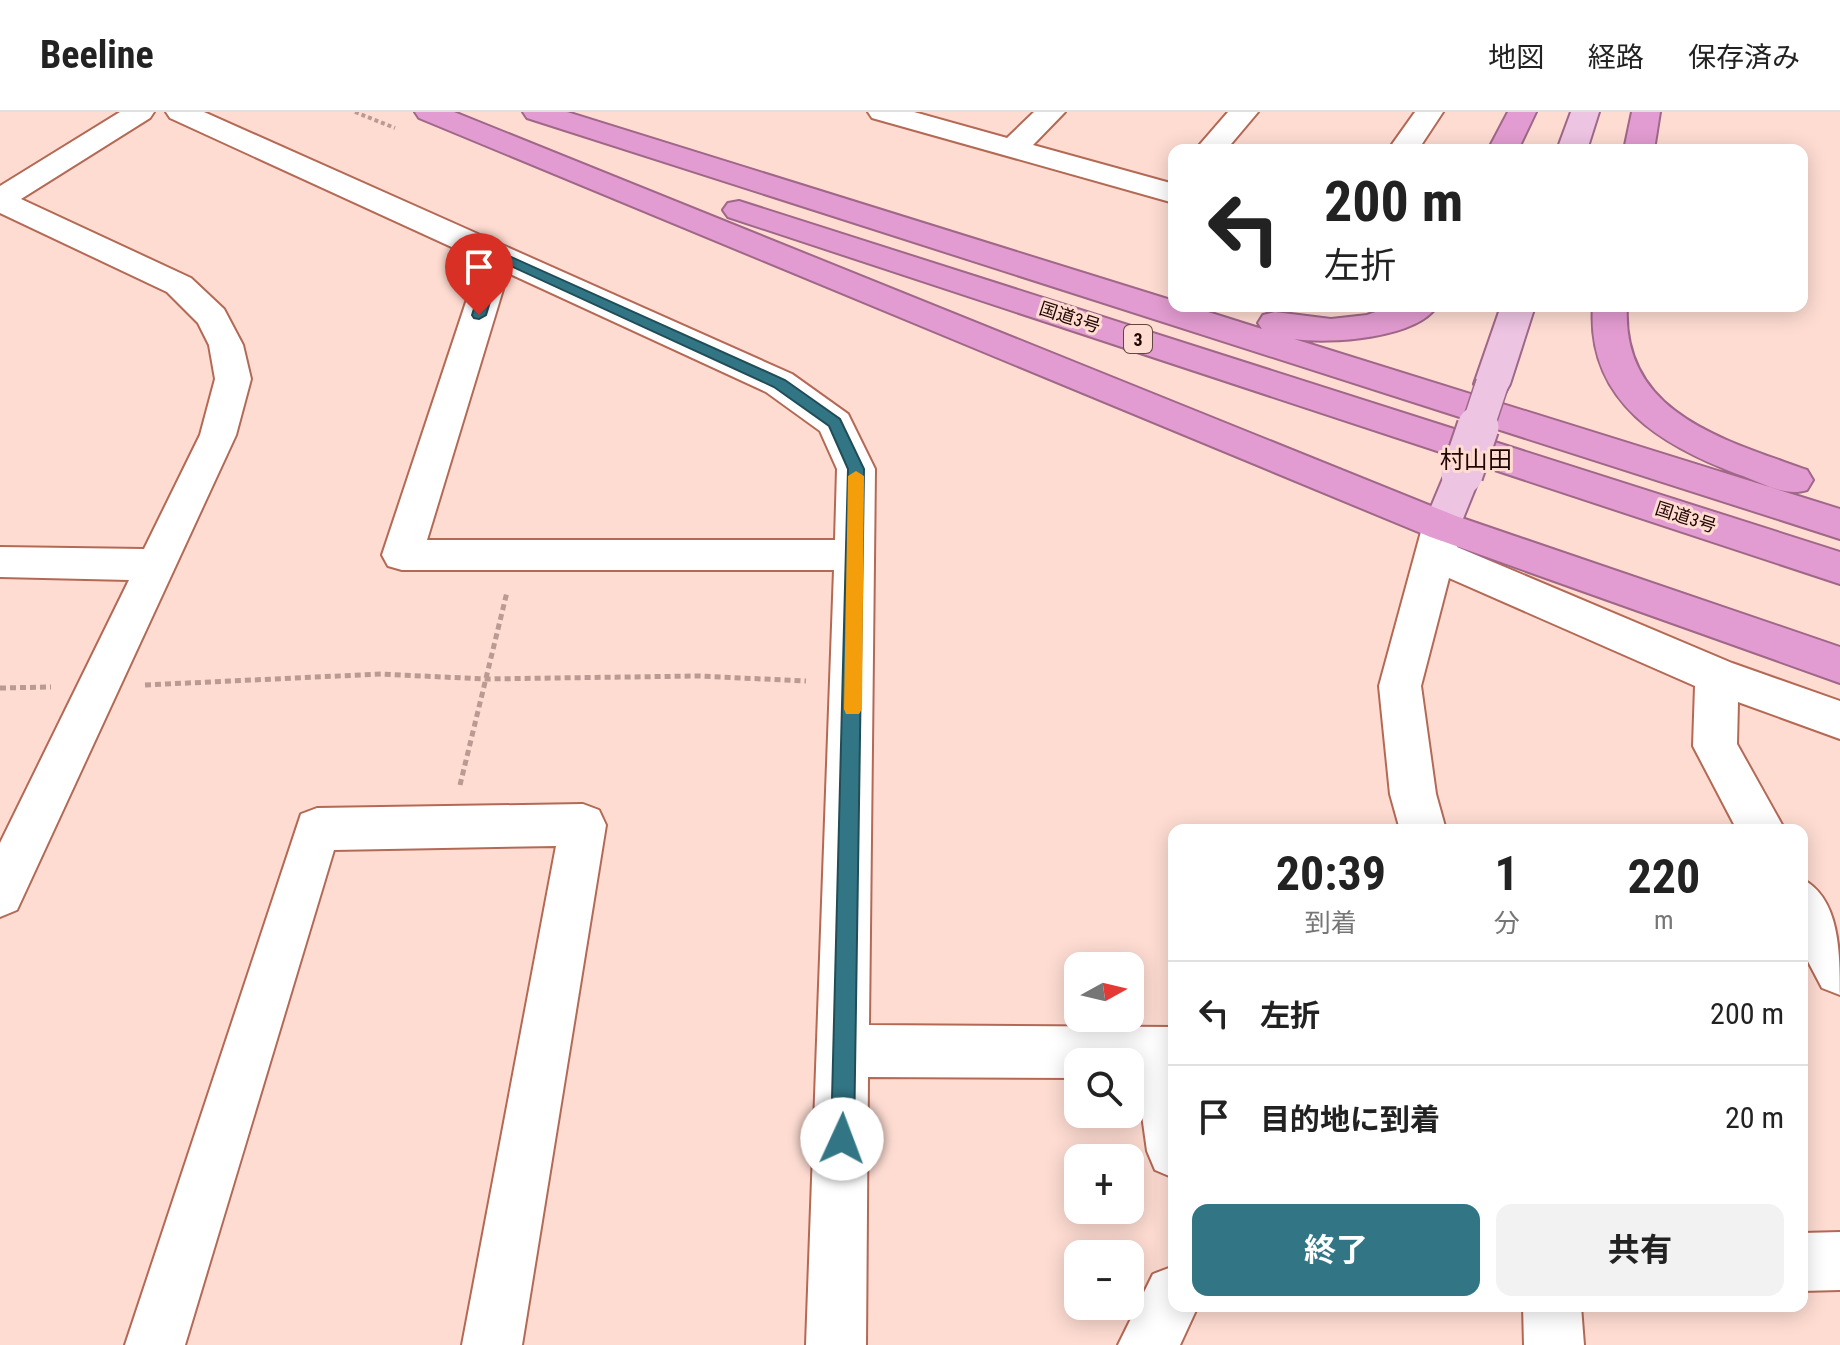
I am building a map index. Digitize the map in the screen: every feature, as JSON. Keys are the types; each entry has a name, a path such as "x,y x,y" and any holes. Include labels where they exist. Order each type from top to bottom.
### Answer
{"highway":[{"path":"429,112 1439,540 1840,665"},
{"name":"国道3号","path":"436,112 1840,568"},
{"name":"国道3号","path":"537,112 1168,311"},
{"path":"1506,144 1522,112"},
{"path":"1640,144 1646,112"},
{"path":"812,198 956,226 1168,290"},
{"name":"国道3号","path":"1171,312 1840,524"},
{"path":"1239,312 1297,329 1349,330 1390,323 1409,312"},
{"path":"1610,312 1611,343 1620,372 1636,394 1672,429 1723,454 1840,497"}],"main road":[{"path":"1574,144 1585,112"},
{"path":"1439,540 1516,312"}],"street":[{"path":"0,200 140,112"},
{"path":"180,112 779,383 835,423 856,469 836,1345"},
{"path":"882,112 1168,191"},
{"path":"1013,148 1051,112"},
{"path":"1215,144 1244,112"},
{"path":"1407,144 1429,112"},
{"path":"0,200 179,285 212,317 226,345 233,379 218,435 0,894"},
{"path":"498,255 402,555 855,555"},
{"path":"1421,824 1413,794 1400,686 1439,540 1717,676 1840,720"},
{"path":"0,562 155,565"},
{"path":"1717,676 1715,746 1759,824"},
{"path":"155,1345 317,829 583,825 492,1345"},
{"path":"1808,913 1840,971"},
{"path":"845,1051 1167,1054"},
{"path":"1808,1262 1840,1261"},
{"path":"1148,1345 1168,1307"},
{"path":"1552,1312 1554,1345"}],"path":[{"path":"450,827 484,679 517,556"},
{"path":"0,688 97,688 287,676 381,674 484,679 698,676 793,682 853,676"}],"slow traffic":[{"path":"853,709 856,476"}],"district":[{"name":"村山田","path":"1476,460"}],"route":[{"path":"479,315 498,255 779,383 835,423 856,469 842,1139"}]}
